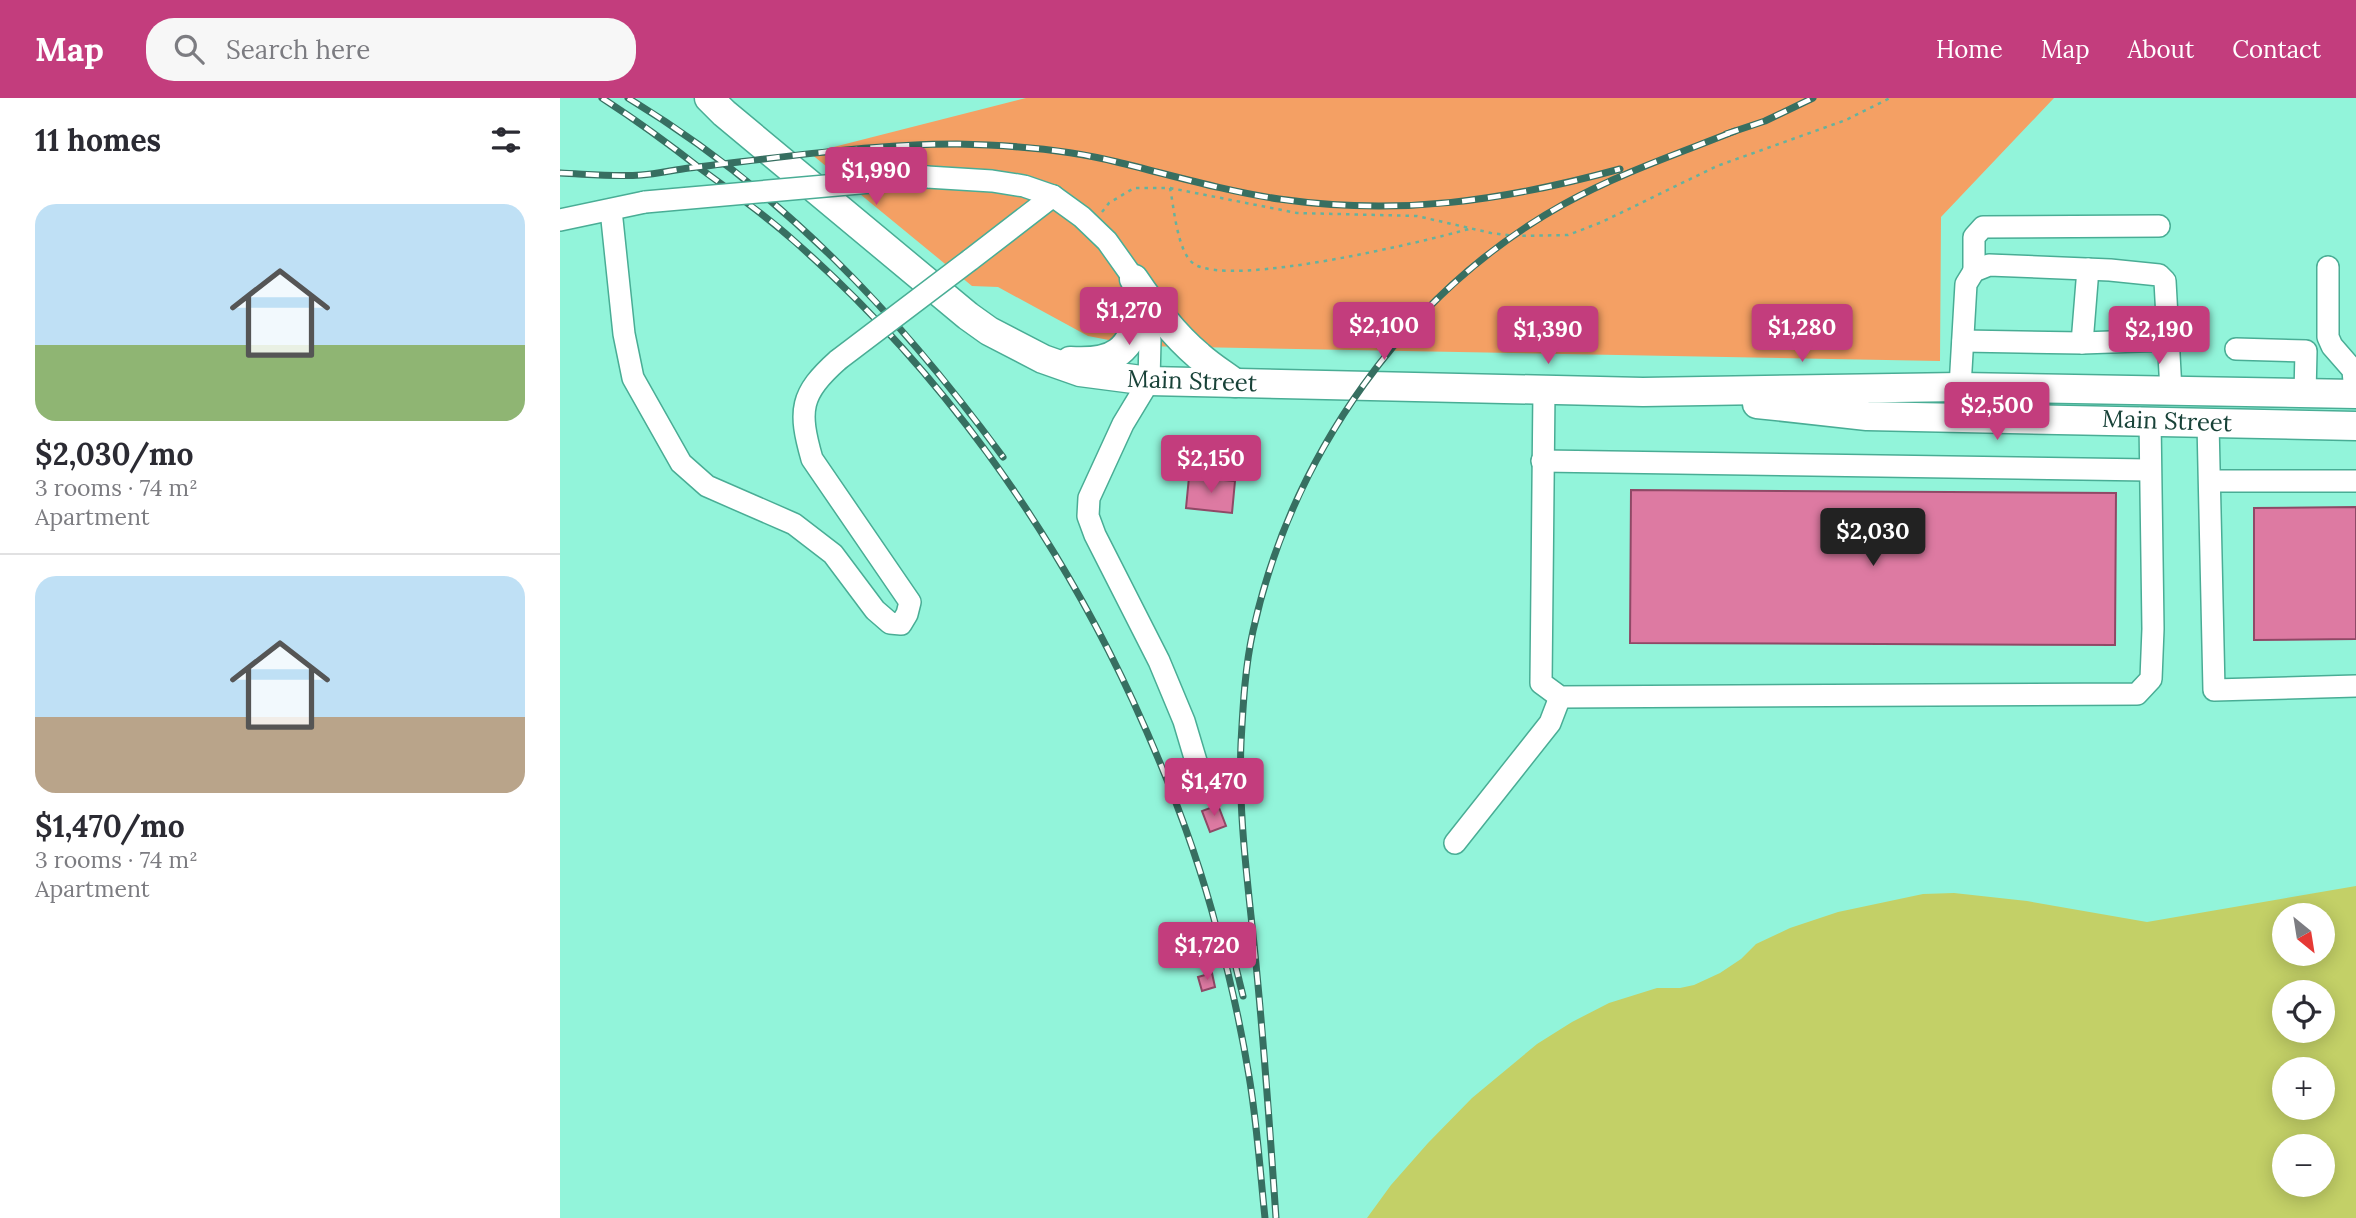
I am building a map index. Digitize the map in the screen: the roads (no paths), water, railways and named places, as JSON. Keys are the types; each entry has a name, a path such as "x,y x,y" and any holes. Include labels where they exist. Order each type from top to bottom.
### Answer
{"main road":[{"name":"Main Street","path":"709,98 968,316 989,331 1043,359 1080,372 1149,382 1544,390 1960,387 2356,394"},
{"path":"1134,279 1181,340 1235,383"},
{"path":"1043,359 1088,362 1112,356 1126,348 1144,310"},
{"name":"Main Street","path":"1643,391 1867,416 2356,426"}],"street":[{"path":"560,220 645,202 927,177 1024,186 1052,196 1091,225 1114,250 1134,279 1150,340 1149,382 1117,436 1089,498 1088,516 1164,673 1184,720 1204,788"},
{"path":"611,209 624,334 633,378 681,463 707,486 794,524 833,554 875,610 890,622 901,624 910,602 812,459 806,437 803,406 818,378 838,359 1052,196"},
{"path":"1960,387 1966,285 1974,271 1976,232 1983,228 2159,226"},
{"path":"1974,271 1989,265 2159,275 2165,281 2171,391"},
{"path":"2328,267 2328,337 2332,346 2353,370 2356,394"},
{"path":"2082,342 2088,269"},
{"path":"1963,341 2168,340"},
{"path":"2236,349 2306,351 2305,394"},
{"path":"1544,390 1541,683 1560,697 2137,694 2151,679 2153,629 2150,420"},
{"path":"2208,423 2214,690 2356,686"},
{"path":"1542,461 2149,470"},
{"path":"2210,481 2356,481"},
{"path":"1455,843 1549,723 1560,697"}],"railway":[{"path":"602,98 759,212 846,289 896,341 987,452 1066,573 1101,636 1146,729 1180,814 1209,901 1249,1076 1265,1218"},
{"path":"628,98 737,173 834,258 921,353 1003,457"},
{"path":"1726,134 1765,121 1813,98"},
{"path":"1276,1218 1242,822 1240,769 1246,673 1253,631 1271,566 1296,502 1327,442 1364,384 1406,331 1454,283 1507,240 1584,193 1735,131"},
{"path":"560,173 641,175 856,149 957,144 1037,148 1077,154 1258,196 1367,206 1493,197 1620,169"},
{"path":"1229,939 1243,996"}]}
